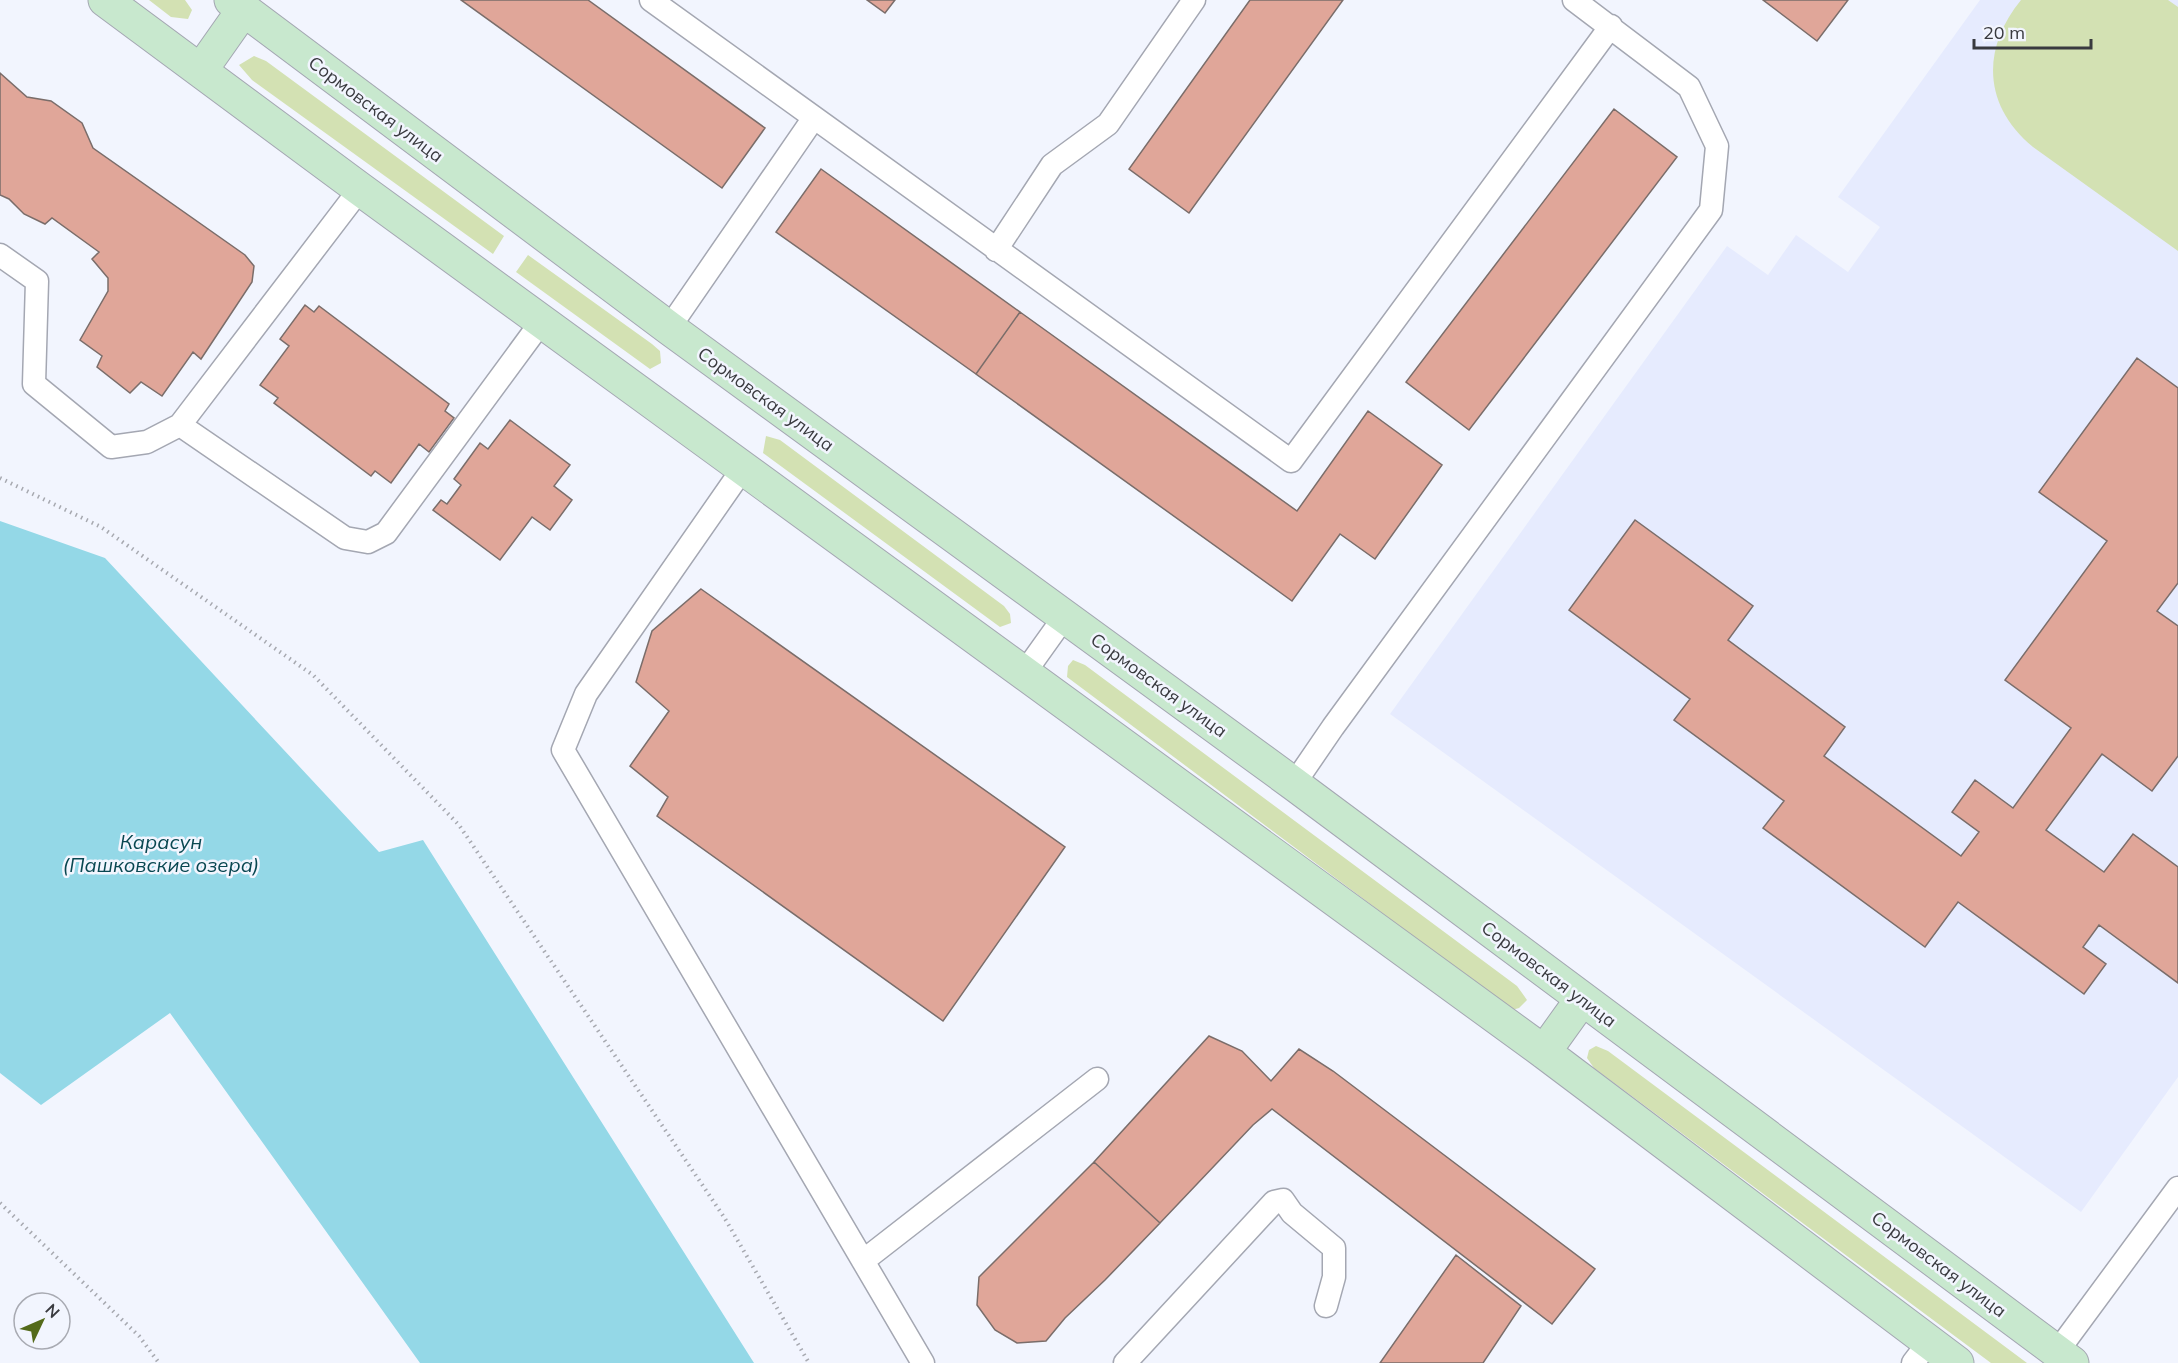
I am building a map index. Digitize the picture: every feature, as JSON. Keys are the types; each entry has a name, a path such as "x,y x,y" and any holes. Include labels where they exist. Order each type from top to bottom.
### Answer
{"main road":[{"path":"105,0 360,189 1544,1052 1921,1352 1957,1363"},
{"name":"Сормовская улица","path":"201,70 242,3 669,328 1294,784 2064,1358"},
{"path":"1544,1052 1582,999"}],"lane":[{"path":"651,0 813,119 1291,460 1611,26"},
{"path":"996,250 1052,165 1108,124 1194,0"},
{"path":"1294,784 1711,210 1717,146 1689,87 1574,0"},
{"path":"669,328 813,119"},
{"path":"0,255 37,281 34,384 111,447 147,442 180,425 360,189"},
{"path":"180,425 345,538 368,542 386,533 542,321"},
{"path":"744,467 586,693 563,750 923,1363"},
{"path":"1025,672 1065,616"},
{"path":"863,1261 1096,1079"},
{"path":"2064,1358 2178,1188"},
{"path":"1125,1363 1274,1202 1283,1200 1292,1213 1334,1248 1334,1276 1326,1306"}],"path":[{"path":"0,478 102,527 313,675 459,825 724,1217 809,1363"},
{"path":"0,1203 139,1336 159,1363"}],"shaded area":[{"path":"1980,0 2178,0 2178,1077 2081,1212 1390,714 1727,246 1768,275 1796,235 1848,272 1880,227 1838,197"}],"green space":[{"path":"149,0 185,0 192,10 188,19 171,17"},
{"path":"2021,0 2168,0 2178,7 2178,251 2033,147 2016,131 2004,114 1993,76 1994,57 1999,38 2008,19"},
{"path":"254,56 266,61 504,236 493,254 252,80 239,65"},
{"path":"528,255 652,344 660,351 661,363 650,369 516,272"},
{"path":"766,436 780,440 1004,606 1010,614 1011,623 1000,627 763,453"},
{"path":"1073,660 1085,665 1517,986 1527,1000 1519,1008 1512,1010 1067,677 1068,666"},
{"path":"1596,1046 1608,1051 2027,1363 1991,1363 1594,1068 1587,1058 1589,1050"}],"water":[{"name":"Карасун (Пашковские озера)","path":"0,521 105,558 379,852 423,840 754,1363 420,1363 170,1013 41,1105 0,1073"}],"building":[{"path":"461,0 588,0 765,128 722,188"},
{"path":"867,0 895,0 885,13"},
{"path":"1250,0 1343,0 1189,213 1129,169"},
{"path":"1763,0 1848,0 1817,41"},
{"path":"0,73 27,97 51,101 82,123 93,148 245,255 254,266 252,282 201,359 193,352 162,396 141,382 130,393 97,367 102,356 80,340 108,291 108,278 92,259 99,252 52,218 45,224 24,214 9,199 0,195"},
{"path":"1614,109 1677,157 1469,430 1406,382"},
{"path":"821,169 1020,312 976,374 776,232"},
{"path":"305,305 314,312 319,306 449,404 445,411 454,418 429,452 419,444 391,483 375,471 371,476 274,403 278,398 260,385 289,346 280,339"},
{"path":"1020,312 1297,511 1368,411 1442,465 1375,559 1340,534 1292,601 976,374"},
{"path":"2137,358 2178,388 2178,583 2157,611 2178,626 2178,756 2152,791 2102,754 2046,830 2104,872 2133,834 2178,867 2178,983 2099,925 2083,947 2106,964 2084,994 1958,902 1925,947 1763,828 1784,801 1674,720 1690,699 1569,610 1635,520 1753,606 1728,640 1845,727 1824,756 1961,856 1979,832 1952,812 1975,780 2013,808 2071,728 2005,680 2107,541 2039,492"},
{"path":"510,420 570,465 554,486 572,500 550,530 532,517 500,560 433,510 441,500 447,504 461,485 454,479 480,443 488,449"},
{"path":"701,589 1065,847 943,1021 657,816 668,797 630,766 669,711 636,682 652,631"},
{"path":"1209,1036 1242,1051 1271,1081 1299,1049 1333,1071 1595,1269 1552,1324 1272,1109 1253,1125 1160,1223 1094,1162"},
{"path":"1094,1162 1160,1223 1065,1318 1046,1341 1017,1343 995,1330 977,1305 979,1277"},
{"path":"1456,1255 1521,1306 1483,1363 1380,1363"}]}
